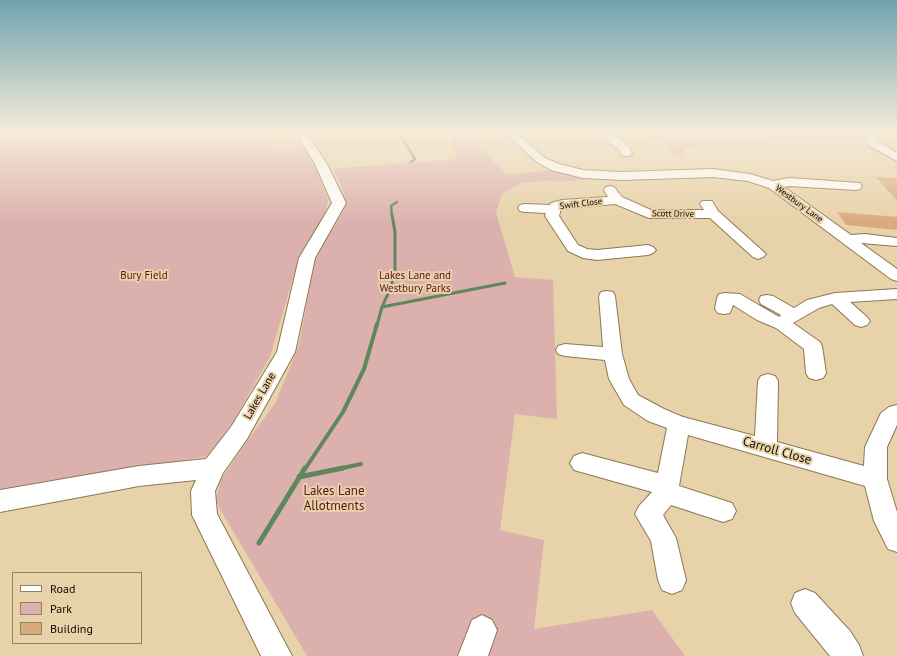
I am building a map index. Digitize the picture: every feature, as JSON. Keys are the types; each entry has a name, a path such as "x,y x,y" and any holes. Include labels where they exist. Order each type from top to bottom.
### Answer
{"street":[{"name":"Lakes Lane","path":"277,656 205,515 204,491 213,468 239,433 286,352 307,258 339,203 319,162"},
{"name":"Westbury Lane","path":"544,162 583,174 601,176 727,174 750,178 773,185 897,276"},
{"path":"702,164 722,165 727,174"},
{"path":"815,174 822,185"},
{"name":"Scott Drive","path":"601,176 618,200 632,209 649,214 671,215 709,209 758,254"},
{"path":"773,185 789,182 856,186"},
{"name":"Swift Close","path":"618,200 562,204 556,206 553,210 552,216 579,259 597,255 648,250"},
{"path":"525,208 553,210"},
{"path":"847,240 865,238 897,242"},
{"path":"724,309 725,298 734,298 763,316 778,323 790,324 813,304 835,298 897,294"},
{"name":"Carroll Close","path":"607,296 613,354 620,379 631,400 656,415 679,424 875,479"},
{"path":"835,298 861,321"},
{"path":"767,300 813,346 816,373"},
{"path":"565,350 613,354"},
{"path":"766,448 768,381"},
{"path":"897,413 889,419 876,447 875,479 887,521 897,540"},
{"path":"672,580 663,538 648,514 666,490 679,424"},
{"path":"582,463 666,490 723,511"},
{"path":"0,501 139,476 213,468"},
{"path":"805,603 843,649"}],"green space":[{"name":"Bury Field","path":"0,162 312,162 328,200 325,216 300,254 270,357 231,425 208,456 0,493"},
{"path":"425,162 494,162 507,175 552,170 591,179 561,182 553,180 522,183 502,194 496,213 515,277 553,280 557,419 515,414 500,530 544,540 534,629 652,610 685,656 307,656 216,500 221,480 247,441 275,404 299,345 314,264 322,243 334,228 345,208 345,197 333,169"}],"building":[{"path":"876,177 897,178 897,201"},
{"path":"837,212 897,217 897,230 846,225"}],"waterway":[{"path":"392,216 391,206 397,202"},
{"path":"382,307 391,287 395,269 395,232 392,215"},
{"path":"382,307 505,283"},
{"path":"377,325 382,307"},
{"path":"305,469 343,412 364,369 377,324"},
{"path":"338,469 361,464"},
{"path":"300,477 305,468"},
{"path":"300,477 343,468"},
{"path":"259,543 300,477"}],"park label":[{"name":"Lakes Lane and Westbury Parks","path":"415,282"},
{"name":"Lakes Lane Allotments","path":"334,498"}]}
